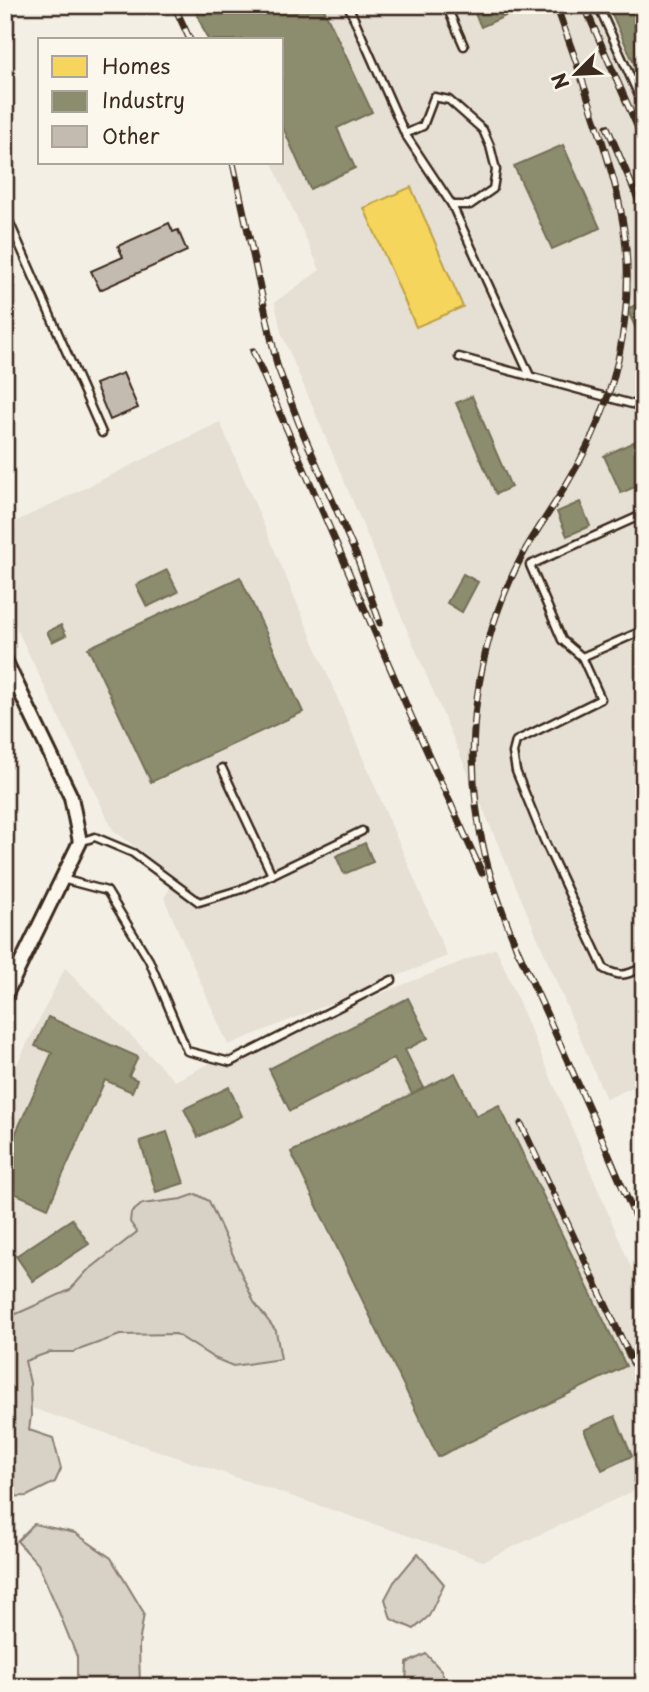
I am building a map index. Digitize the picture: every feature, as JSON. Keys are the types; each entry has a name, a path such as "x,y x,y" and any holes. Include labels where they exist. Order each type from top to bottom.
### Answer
{"street":[{"path":"5,660 71,797 80,842 5,996"}],"lane":[{"path":"348,5 405,134 452,205 530,376"},
{"path":"446,5 464,46"},
{"path":"598,5 644,107"},
{"path":"405,134 423,126 434,97 449,100 483,130 496,170 493,189 470,205 452,205"},
{"path":"5,212 102,433"},
{"path":"458,357 639,406 644,405"},
{"path":"644,514 530,565 562,640 582,657 601,699 516,741 513,753 516,771 544,840 604,969 616,975 628,974 644,967"},
{"path":"582,657 644,630"},
{"path":"222,768 272,875"},
{"path":"80,842 95,837 132,853 199,902 242,889 362,831"},
{"path":"62,879 107,891 149,960 187,1051 230,1062 392,980"}],"shaded area":[{"path":"202,5 644,5 644,1082 606,1099 281,332 275,302 320,270 272,164 284,164 284,38 217,38"},
{"path":"220,422 447,956 228,1045 164,898 176,878 113,830 5,604 5,527"},
{"path":"496,948 644,1298 644,1486 483,1561 5,1399 5,1088 65,968 175,1081 226,1055"},
{"path":"196,1194 209,1201 254,1302 276,1331 281,1359 233,1366 214,1358 176,1334 120,1335 73,1352 50,1352 25,1361 30,1383 29,1430 53,1438 61,1469 55,1482 27,1496 5,1497 5,1319 70,1290 86,1272 137,1232 130,1222 131,1213 142,1204 182,1199"},
{"path":"34,1524 75,1533 111,1558 144,1613 139,1645 140,1687 77,1687 77,1657 56,1605 38,1564 17,1541"},
{"path":"418,1553 444,1584 429,1616 414,1629 391,1619 385,1599 394,1582"},
{"path":"426,1654 441,1670 447,1687 406,1687 407,1663"}],"building: Homes":[{"path":"411,187 463,307 416,327 364,208"}],"building: Industry":[{"path":"193,5 322,5 372,112 337,128 355,168 310,189 284,130 284,38 207,38"},
{"path":"471,5 528,5 528,6 481,27"},
{"path":"608,5 644,5 644,86"},
{"path":"563,145 600,228 552,249 514,166"},
{"path":"644,301 644,346 627,309"},
{"path":"472,396 511,487 496,494 456,403"},
{"path":"644,437 644,483 621,493 604,456"},
{"path":"580,502 590,526 567,536 557,512"},
{"path":"167,570 178,592 147,607 136,585"},
{"path":"463,574 478,582 462,612 447,603"},
{"path":"240,577 303,712 151,782 88,648"},
{"path":"61,625 66,635 52,642 47,632"},
{"path":"365,843 373,862 344,874 336,856"},
{"path":"408,998 428,1038 405,1050 424,1088 412,1094 394,1058 290,1111 269,1069"},
{"path":"48,1017 138,1057 129,1076 137,1080 132,1092 105,1080 48,1208 5,1189 5,1157 52,1053 35,1046"},
{"path":"455,1073 476,1116 499,1105 626,1366 438,1457 291,1152"},
{"path":"229,1087 242,1116 198,1137 184,1109"},
{"path":"167,1132 184,1183 156,1192 140,1141"},
{"path":"72,1219 89,1244 33,1281 16,1256"},
{"path":"615,1416 632,1456 602,1470 584,1430"}],"building: Other":[{"path":"169,223 173,232 178,230 187,251 100,290 91,271 123,257 118,246"},
{"path":"123,373 138,408 110,420 95,384"}],"railway":[{"path":"174,5 189,38"},
{"path":"519,954 493,883 478,820 474,780 477,699 484,660 509,583 527,547 580,461 606,402 622,339 627,289 625,236 609,161 556,5"},
{"path":"584,5 644,142"},
{"path":"607,127 644,213"},
{"path":"233,164 277,365 300,426 357,557 380,623"},
{"path":"253,351 482,873"},
{"path":"516,946 644,1238"},
{"path":"521,1124 644,1383"}]}
